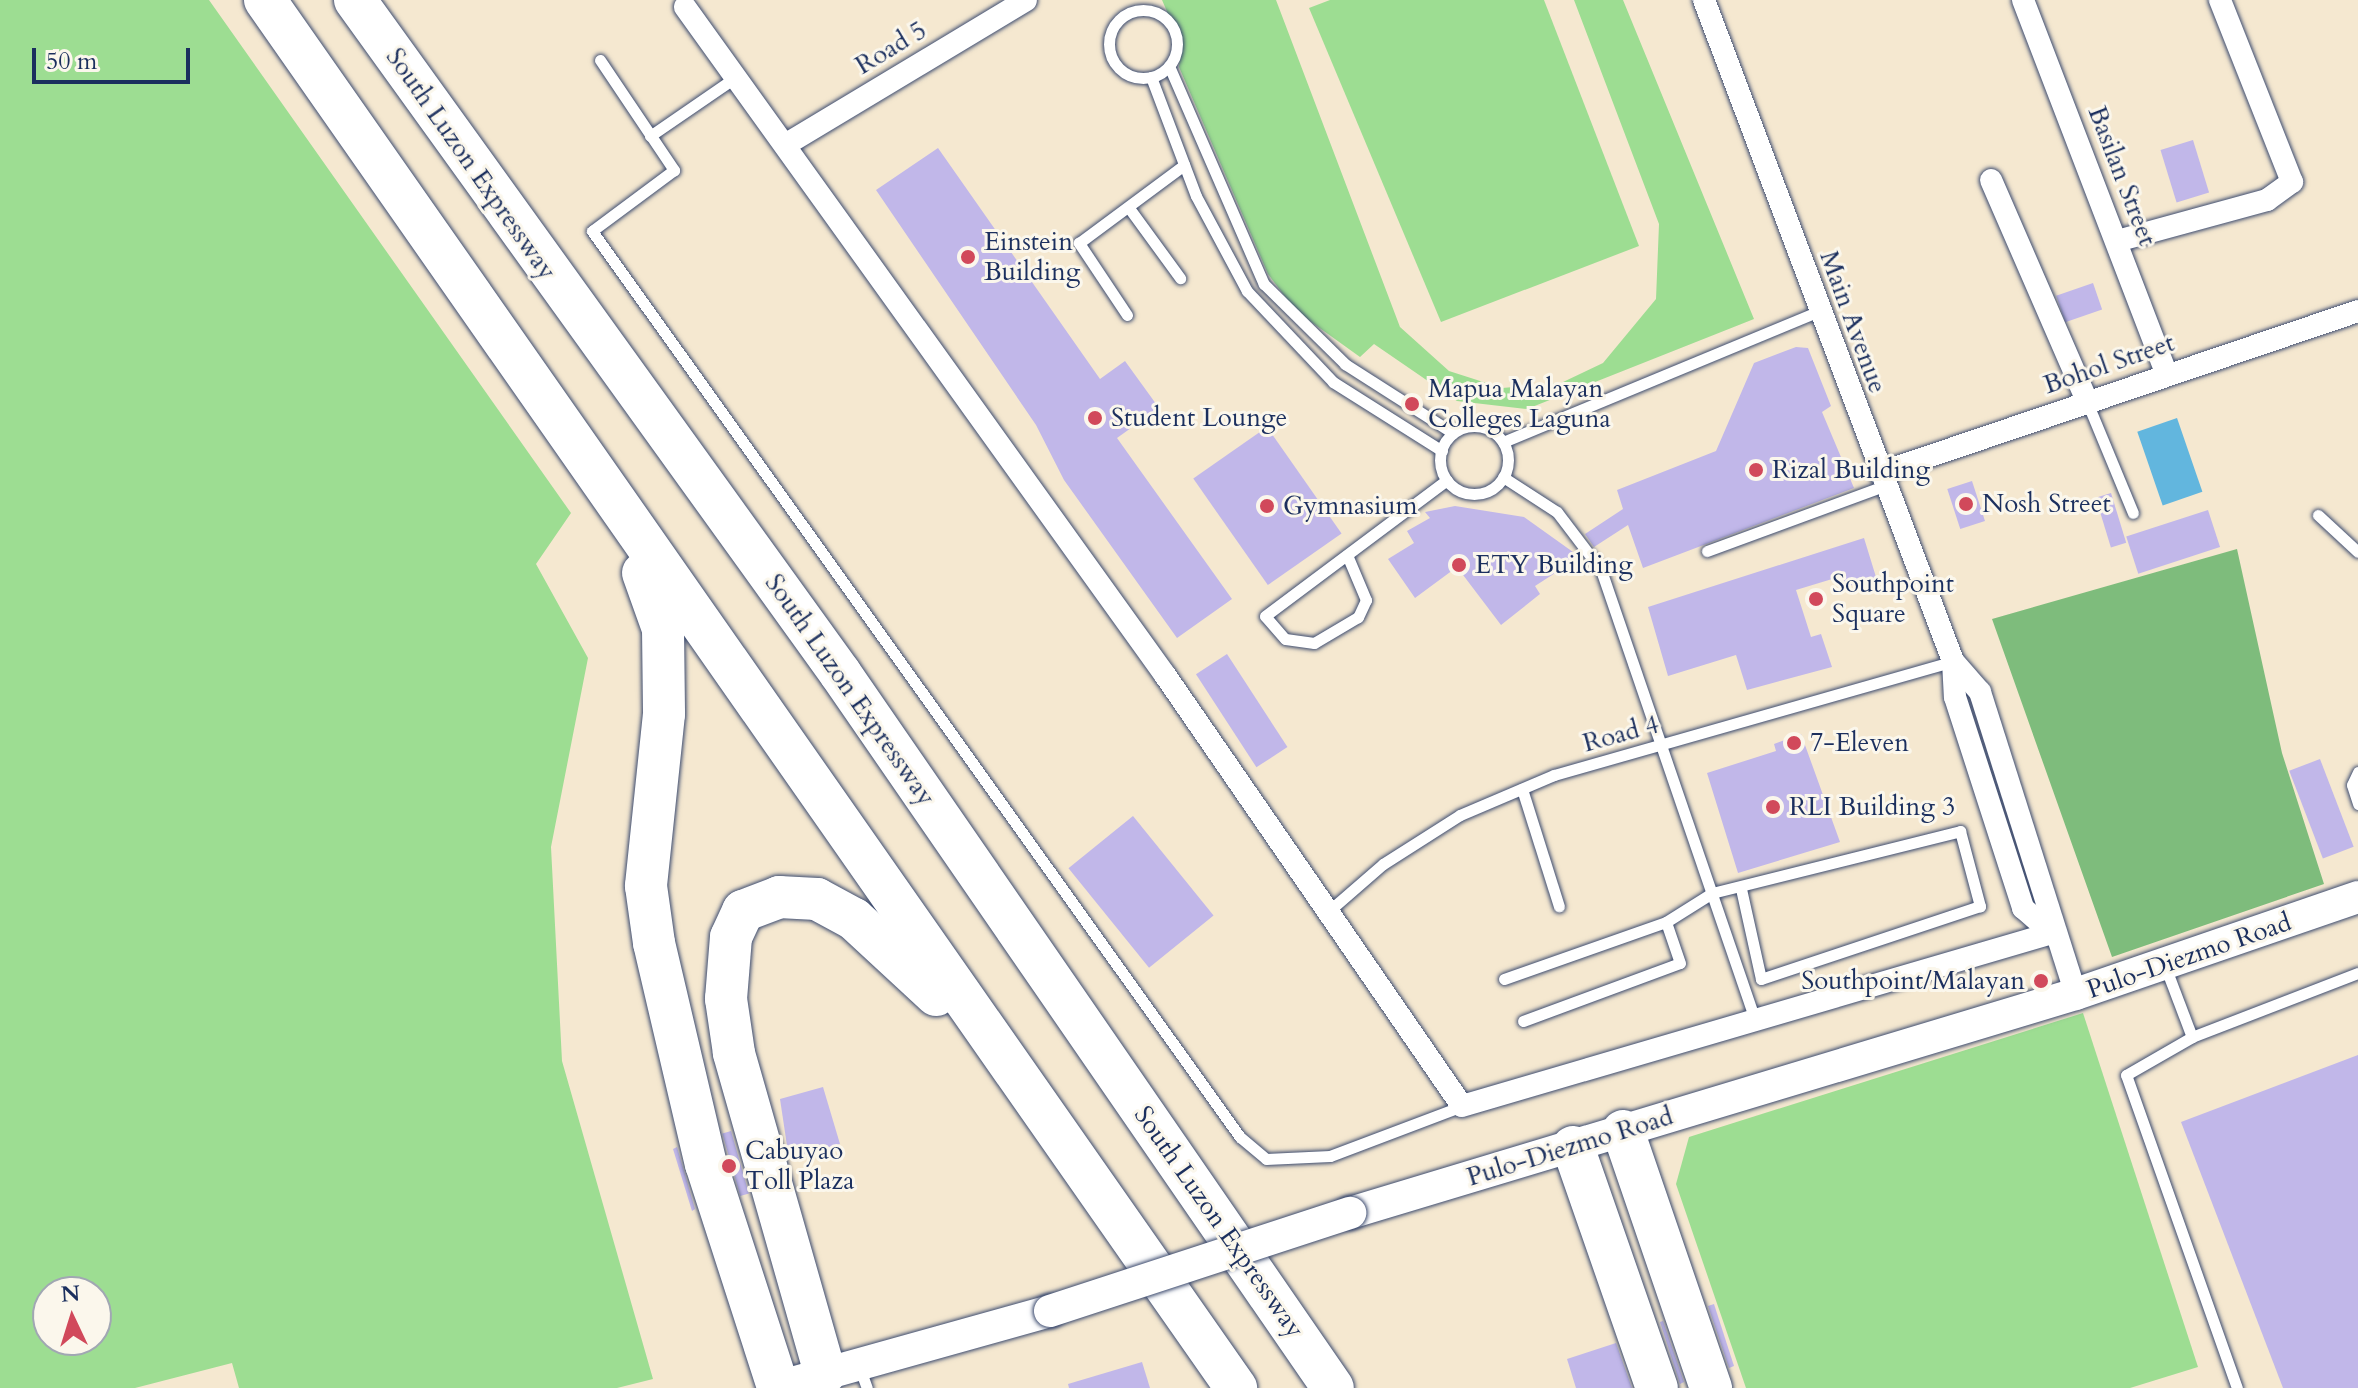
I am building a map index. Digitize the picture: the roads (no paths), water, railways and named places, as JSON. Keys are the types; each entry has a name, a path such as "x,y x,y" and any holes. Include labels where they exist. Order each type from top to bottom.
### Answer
{"highway":[{"path":"265,0 607,495 1236,1388"},
{"name":"South Luzon Expressway","path":"355,0 840,673 1333,1388"},
{"path":"607,495 663,629 664,714 646,886 659,970 706,1164 778,1387"},
{"path":"845,1378 734,1053 727,961 743,911 779,897 817,899 854,919 1018,1079"},
{"path":"1623,1131 1711,1388"},
{"path":"1573,1147 1657,1388"}],"main road":[{"name":"Pulo-Diezmo Road","path":"778,1387 845,1378 1350,1213 2076,994 2358,897"}],"street":[{"name":"Road 5","path":"785,145 1026,0"},
{"name":"Main Avenue","path":"1704,0 1882,480 1953,661 1980,692 2052,901 2052,933 2076,994"},
{"path":"2117,241 2267,200 2292,182 2220,0"},
{"name":"Basilan Street","path":"2030,2 2166,373"},
{"path":"685,7 1330,910 1462,1106 2052,933"},
{"path":"1991,180 2087,401"},
{"name":"Bohol Street","path":"1882,480 2087,401 2358,311"}],"lane":[{"path":"1141,10 1171,24 1177,45 1169,66 1151,77 1129,75 1113,59 1110,38 1121,18 1141,10"},
{"path":"600,60 674,170 592,231 1240,1137 1266,1159 1330,1156 1462,1106"},
{"path":"1169,66 1264,284 1345,364 1453,433"},
{"path":"650,136 736,77"},
{"path":"1151,77 1184,165 1247,291 1285,337 1333,382 1442,451"},
{"path":"1127,315 1079,243 1184,165"},
{"path":"1129,208 1180,278"},
{"path":"1503,442 1819,311"},
{"path":"2087,401 2133,513"},
{"path":"1447,480 1442,451 1453,433 1475,426 1503,442"},
{"path":"1503,442 1503,477"},
{"path":"1447,480 1476,494 1503,477"},
{"path":"1503,477 1557,512 1601,570 1755,1020"},
{"path":"1347,555 1364,591 1358,617 1314,643 1285,639 1265,616 1447,480"},
{"path":"1707,551 1882,480"},
{"path":"2318,515 2358,552"},
{"name":"Road 4","path":"1330,910 1383,864 1447,823 1522,789 1953,661"},
{"path":"2358,772 2352,785 2358,804"},
{"path":"1522,789 1559,906"},
{"path":"1504,979 1666,922 1712,893 1741,889 1960,831 1980,906 1761,979 1741,889"},
{"path":"1523,1021 1680,963 1666,922"},
{"path":"2165,965 2192,1037"},
{"path":"2237,1388 2126,1075 2192,1037 2358,973"}],"water":[{"path":"2177,418 2202,492 2163,505 2137,432"}],"place":[{"name":"Einstein Building","path":"968,257"},
{"name":"Mapua Malayan Colleges Laguna","path":"1412,404"},
{"name":"Student Lounge","path":"1095,418"},
{"name":"Rizal Building","path":"1756,470"},
{"name":"Nosh Street","path":"1966,504"},
{"name":"Gymnasium","path":"1267,506"},
{"name":"ETY Building","path":"1459,565"},
{"name":"Southpoint Square","path":"1816,599"},
{"name":"7-Eleven","path":"1794,743"},
{"name":"RLI Building 3","path":"1773,807"},
{"name":"Southpoint/Malayan","path":"2041,981"},
{"name":"Cabuyao Toll Plaza","path":"729,1166"}]}
